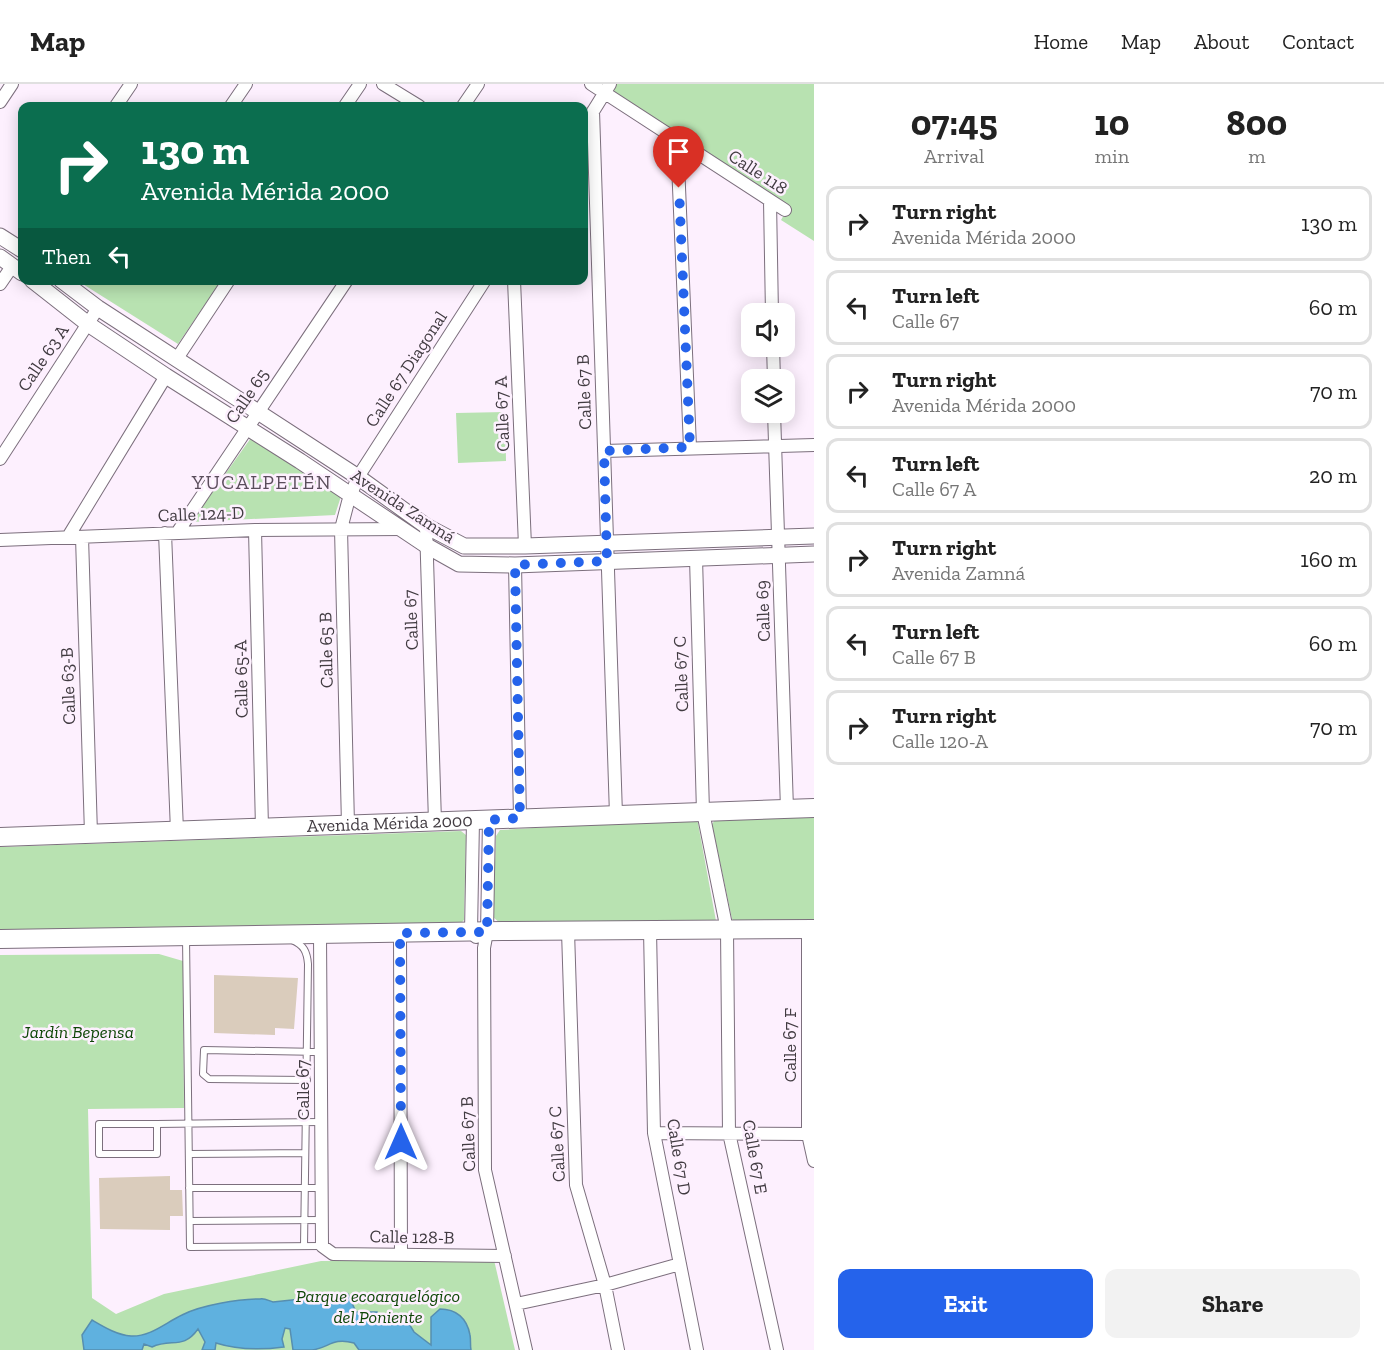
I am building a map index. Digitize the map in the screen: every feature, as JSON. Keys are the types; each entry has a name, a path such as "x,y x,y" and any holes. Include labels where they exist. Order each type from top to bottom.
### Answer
{"main road":[{"name":"Avenida Mérida 2000","path":"0,837 814,808"},
{"path":"0,939 400,933 481,937 568,931 811,929"}],"street":[{"path":"0,102 12,84"},
{"path":"119,102 131,84"},
{"path":"234,102 246,84"},
{"path":"348,102 360,84"},
{"path":"383,84 412,102"},
{"path":"466,102 478,84"},
{"name":"Calle 118","path":"591,84 608,89 677,140 785,210"},
{"path":"588,119 608,89"},
{"name":"Calle 67 B","path":"593,111 616,815"},
{"path":"677,140 690,447"},
{"path":"770,201 772,303"},
{"path":"0,236 18,247"},
{"path":"0,284 12,265"},
{"name":"Avenida Zamná","path":"40,285 88,324 166,376 248,427 427,546 459,564 515,565 814,554"},
{"name":"Avenida Zamná","path":"68,285 176,360 358,477 426,526 464,546 814,536"},
{"path":"176,360 226,285"},
{"name":"Calle 65","path":"171,533 248,427 344,285"},
{"name":"Calle 67 Diagonal","path":"358,477 482,285"},
{"name":"Calle 67 A","path":"514,285 525,546"},
{"name":"Calle 63 A","path":"0,459 4,444 98,308"},
{"path":"68,537 166,376"},
{"name":"Calle 69","path":"774,423 787,809"},
{"path":"604,451 814,445"},
{"name":"Calle 65 B","path":"348,825 341,529 358,477"},
{"name":"Calle 67","path":"426,526 435,822"},
{"name":"Calle 124-D","path":"0,540 255,530 403,529"},
{"name":"Calle 65-A","path":"255,530 262,828"},
{"path":"171,533 177,831"},
{"name":"Calle 63-B","path":"82,537 90,834"},
{"name":"Calle 67 C","path":"696,558 703,812 727,930"},
{"path":"515,565 520,818"},
{"path":"481,820 481,937"},
{"name":"Calle 67 F","path":"811,929 808,1134 814,1161"},
{"name":"Calle 67 D","path":"650,930 654,1133 697,1350"},
{"name":"Calle 67 E","path":"727,930 729,1133 777,1350"},
{"name":"Calle 67 C","path":"568,931 576,1185 604,1285 618,1350"},
{"path":"400,933 401,1255"},
{"name":"Calle 67","path":"320,934 322,1246"},
{"name":"Calle 67 B","path":"481,937 485,1170 526,1350"},
{"path":"654,1133 808,1134"},
{"name":"Calle 128-B","path":"322,1246 333,1254 505,1256"},
{"path":"516,1304 604,1285 680,1264"}],"lane":[{"path":"280,935 298,942 307,951 304,1246"},
{"path":"186,936 190,1246 322,1246"},
{"path":"307,1080 208,1079 203,1074 204,1050 321,1052"},
{"path":"157,1124 157,1154 99,1154 99,1124 321,1122"},
{"path":"189,1154 305,1153"},
{"path":"189,1188 322,1188"},
{"path":"190,1221 322,1220"}],"green space":[{"path":"614,84 814,84 814,241 781,220 789,206 610,91"},
{"path":"84,285 218,285 178,344"},
{"path":"505,412 506,461 458,463 456,413"},
{"path":"253,435 343,490 335,515 191,522"},
{"path":"814,816 814,922 737,923 732,919 712,824 715,820"},
{"path":"697,818 716,921 501,924 493,917 496,836 500,830"},
{"path":"461,831 466,835 464,920 461,923 0,934 0,847"},
{"path":"159,954 183,961 184,1108 88,1109 92,1298 116,1314 164,1294 321,1261 494,1260 515,1350 0,1350 0,955"}],"water":[{"path":"348,1294 356,1312 377,1312 378,1322 396,1318 408,1322 414,1332 431,1345 431,1317 440,1309 456,1313 469,1329 471,1350 359,1350 354,1343 341,1341 318,1349 293,1350 290,1329 285,1328 282,1339 284,1347 275,1348 241,1348 216,1343 215,1350 202,1350 205,1342 198,1329 182,1342 152,1347 144,1344 142,1350 84,1350 82,1335 92,1320 121,1334 138,1336 151,1332 190,1311 220,1303 262,1299 273,1302"}],"building":[{"path":"214,975 298,978 294,1029 275,1028 275,1035 214,1033"},
{"path":"170,1176 170,1190 182,1190 183,1216 170,1216 170,1230 100,1229 99,1178"}],"district":[{"name":"YUCALPETÉN","path":"262,482"}],"route":[{"path":"401,1142 400,933 487,932 489,820 520,818 515,565 607,561 604,451 690,447 679,188"}],"park label":[{"name":"Jardín Bepensa","path":"78,1032"},
{"name":"Parque ecoarquelógico del Poniente","path":"378,1306"}]}
